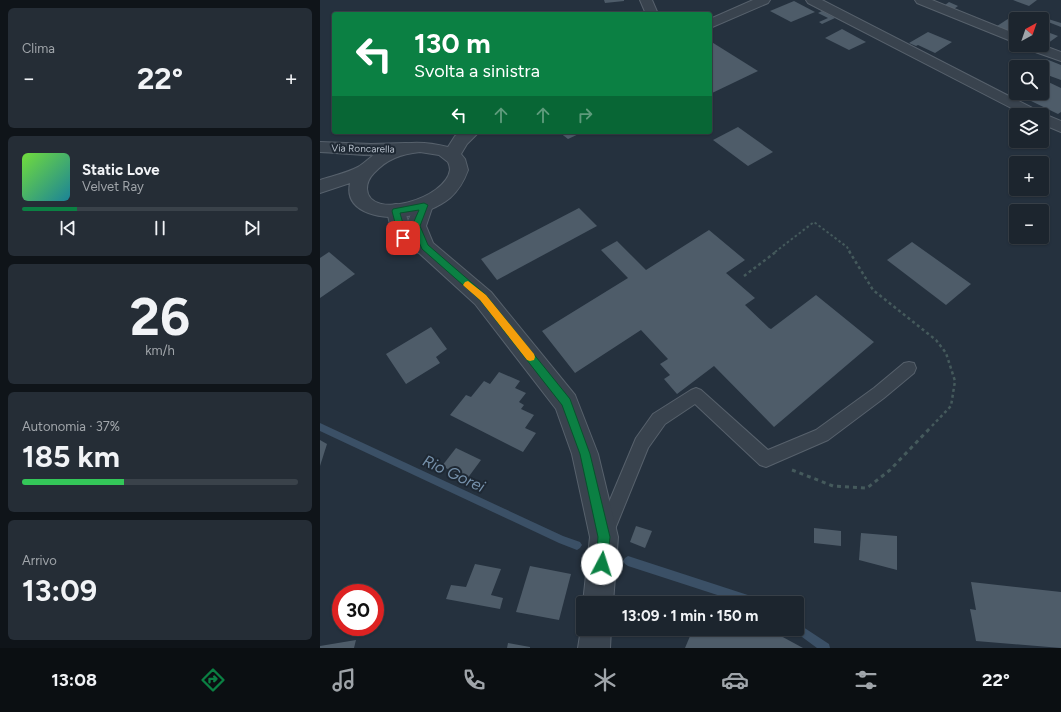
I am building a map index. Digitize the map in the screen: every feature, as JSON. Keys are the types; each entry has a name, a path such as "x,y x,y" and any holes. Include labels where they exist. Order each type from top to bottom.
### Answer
{"street":[{"path":"646,0 651,12"},
{"path":"712,23 764,0"},
{"path":"812,0 1023,108"},
{"path":"921,0 1009,37"},
{"path":"1048,52 1061,57"},
{"path":"1049,122 1061,128"},
{"path":"432,147 449,134"},
{"path":"452,154 462,140 470,134"},
{"path":"320,187 370,166 390,153 406,148 432,147 452,154 457,161 459,168 458,177 451,188 439,198 410,210 396,211 381,210 370,206 361,199 358,191 359,181 370,166"},
{"path":"320,148 370,166"},
{"name":"Via Roncarella","path":"320,148 406,148"},
{"path":"320,197 358,191"},
{"path":"424,205 416,226 425,247 483,298 566,402 585,454 604,537 599,596"},
{"path":"396,211 403,238 413,244 425,247"},
{"path":"594,648 595,636"}],"lane":[{"path":"604,537 642,443 659,419 696,395 766,459 822,435 879,393 909,368"}],"path":[{"path":"744,276 814,222 847,247 873,290 936,340 946,353 955,381 951,406 890,470 867,488 833,486 766,459"}],"building":[{"path":"604,0 624,0 624,1 605,3"},
{"path":"1013,0 1037,0 1029,6"},
{"path":"794,1 815,12 791,22 770,11"},
{"path":"949,2 958,6 954,9 945,5"},
{"path":"822,11 835,18 822,24 819,22 828,18 818,13"},
{"path":"1009,18 1009,31 997,26"},
{"path":"1049,19 1061,23 1061,27 1049,22"},
{"path":"842,29 866,42 849,50 825,38"},
{"path":"928,32 952,42 935,53 918,45 916,46 909,43"},
{"path":"1049,33 1058,36 1049,42"},
{"path":"712,42 758,71 712,93"},
{"path":"1049,60 1061,65 1061,80 1049,76"},
{"path":"1049,82 1061,88 1061,112 1058,114 1049,110 1049,108 1046,108 1029,100 1049,100"},
{"path":"738,127 773,152 748,166 713,140"},
{"path":"562,134 579,134 568,139"},
{"path":"579,208 597,226 497,280 481,259"},
{"path":"709,230 745,260 726,273 755,298 745,305 769,328 771,329 816,295 874,342 774,427 714,366 677,394 664,379 670,375 660,364 668,359 641,330 575,373 542,331 628,278 601,250 617,241 646,270"},
{"path":"912,242 971,284 946,305 887,260"},
{"path":"329,252 355,274 320,298 320,258"},
{"path":"431,327 447,349 436,357 440,363 406,384 386,354"},
{"path":"499,372 520,381 515,388 526,393 519,402 524,405 521,409 534,415 525,428 536,433 523,452 450,415 466,395 471,397 484,381 490,384"},
{"path":"320,440 327,444 320,466"},
{"path":"456,448 481,460 467,479 442,466"},
{"path":"636,526 652,531 645,548 630,542"},
{"path":"814,528 841,531 841,546 814,543"},
{"path":"861,533 897,536 897,570 859,560"},
{"path":"475,564 501,569 491,595 503,598 500,609 446,599 451,585 466,587"},
{"path":"530,566 571,574 559,620 516,612"},
{"path":"971,582 1061,592 1061,648 976,641 970,609 976,610"},
{"path":"690,636 781,636 803,648 685,648"},
{"path":"356,640 354,648 320,648 320,646"},
{"path":"508,643 530,647 530,648 507,648"}],"waterway":[{"name":"Rio Gorei","path":"320,427 562,540 577,545"},
{"path":"628,561 736,596"},
{"path":"804,633 825,648"}],"slow traffic":[{"path":"468,285 483,298 530,357"}],"route":[{"path":"403,238 396,211 410,210 424,205 416,226 425,247 483,298 566,402 585,454 604,537 602,564"}]}
